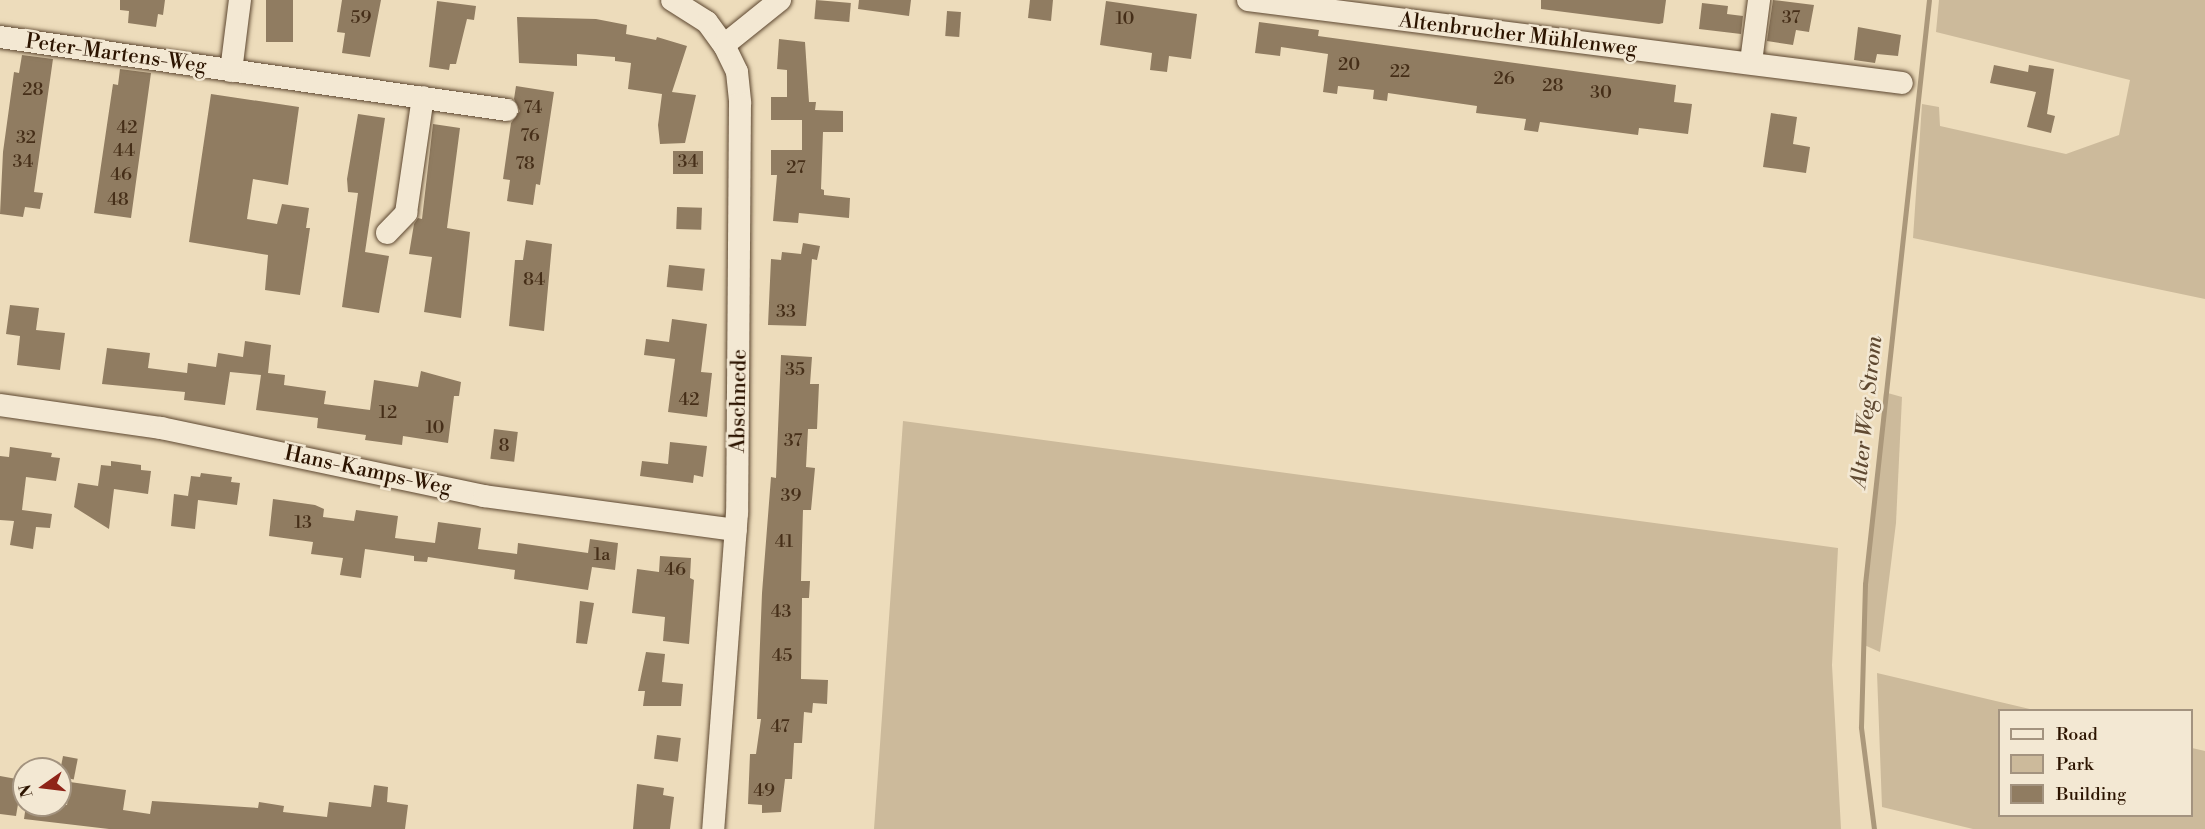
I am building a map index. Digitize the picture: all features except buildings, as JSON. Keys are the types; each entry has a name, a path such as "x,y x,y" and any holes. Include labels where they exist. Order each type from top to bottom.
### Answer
{"street":[{"name":"Peter-Martens-Weg","path":"231,71 240,0"},
{"name":"Abschnede","path":"672,0 706,22 724,45 737,72 740,104 736,530 713,829"},
{"path":"724,45 780,0"},
{"name":"Altenbrucher Mühlenweg","path":"1248,0 1718,61 1751,62 1902,83"},
{"path":"1751,62 1759,0"},
{"name":"Peter-Martens-Weg","path":"0,37 507,110"},
{"path":"387,233 406,213 423,97"},
{"name":"Hans-Kamps-Weg","path":"0,405 161,428 484,496 736,530"}],"green space":[{"path":"1939,0 2205,0 2205,299 1913,238 1922,104 1939,107 1940,126 2066,154 2119,135 2130,80 1936,32"},
{"path":"1884,392 1902,397 1896,523 1880,652 1862,644"},
{"path":"903,421 1838,548 1832,665 1841,829 874,829"},
{"path":"1877,673 2030,709 1998,709 1998,817 2193,817 2193,748 2205,751 2205,829 1973,829 1882,807"}],"waterway":[{"name":"Alter Weg Strom","path":"1874,829 1861,727 1865,584 1929,0"}]}
